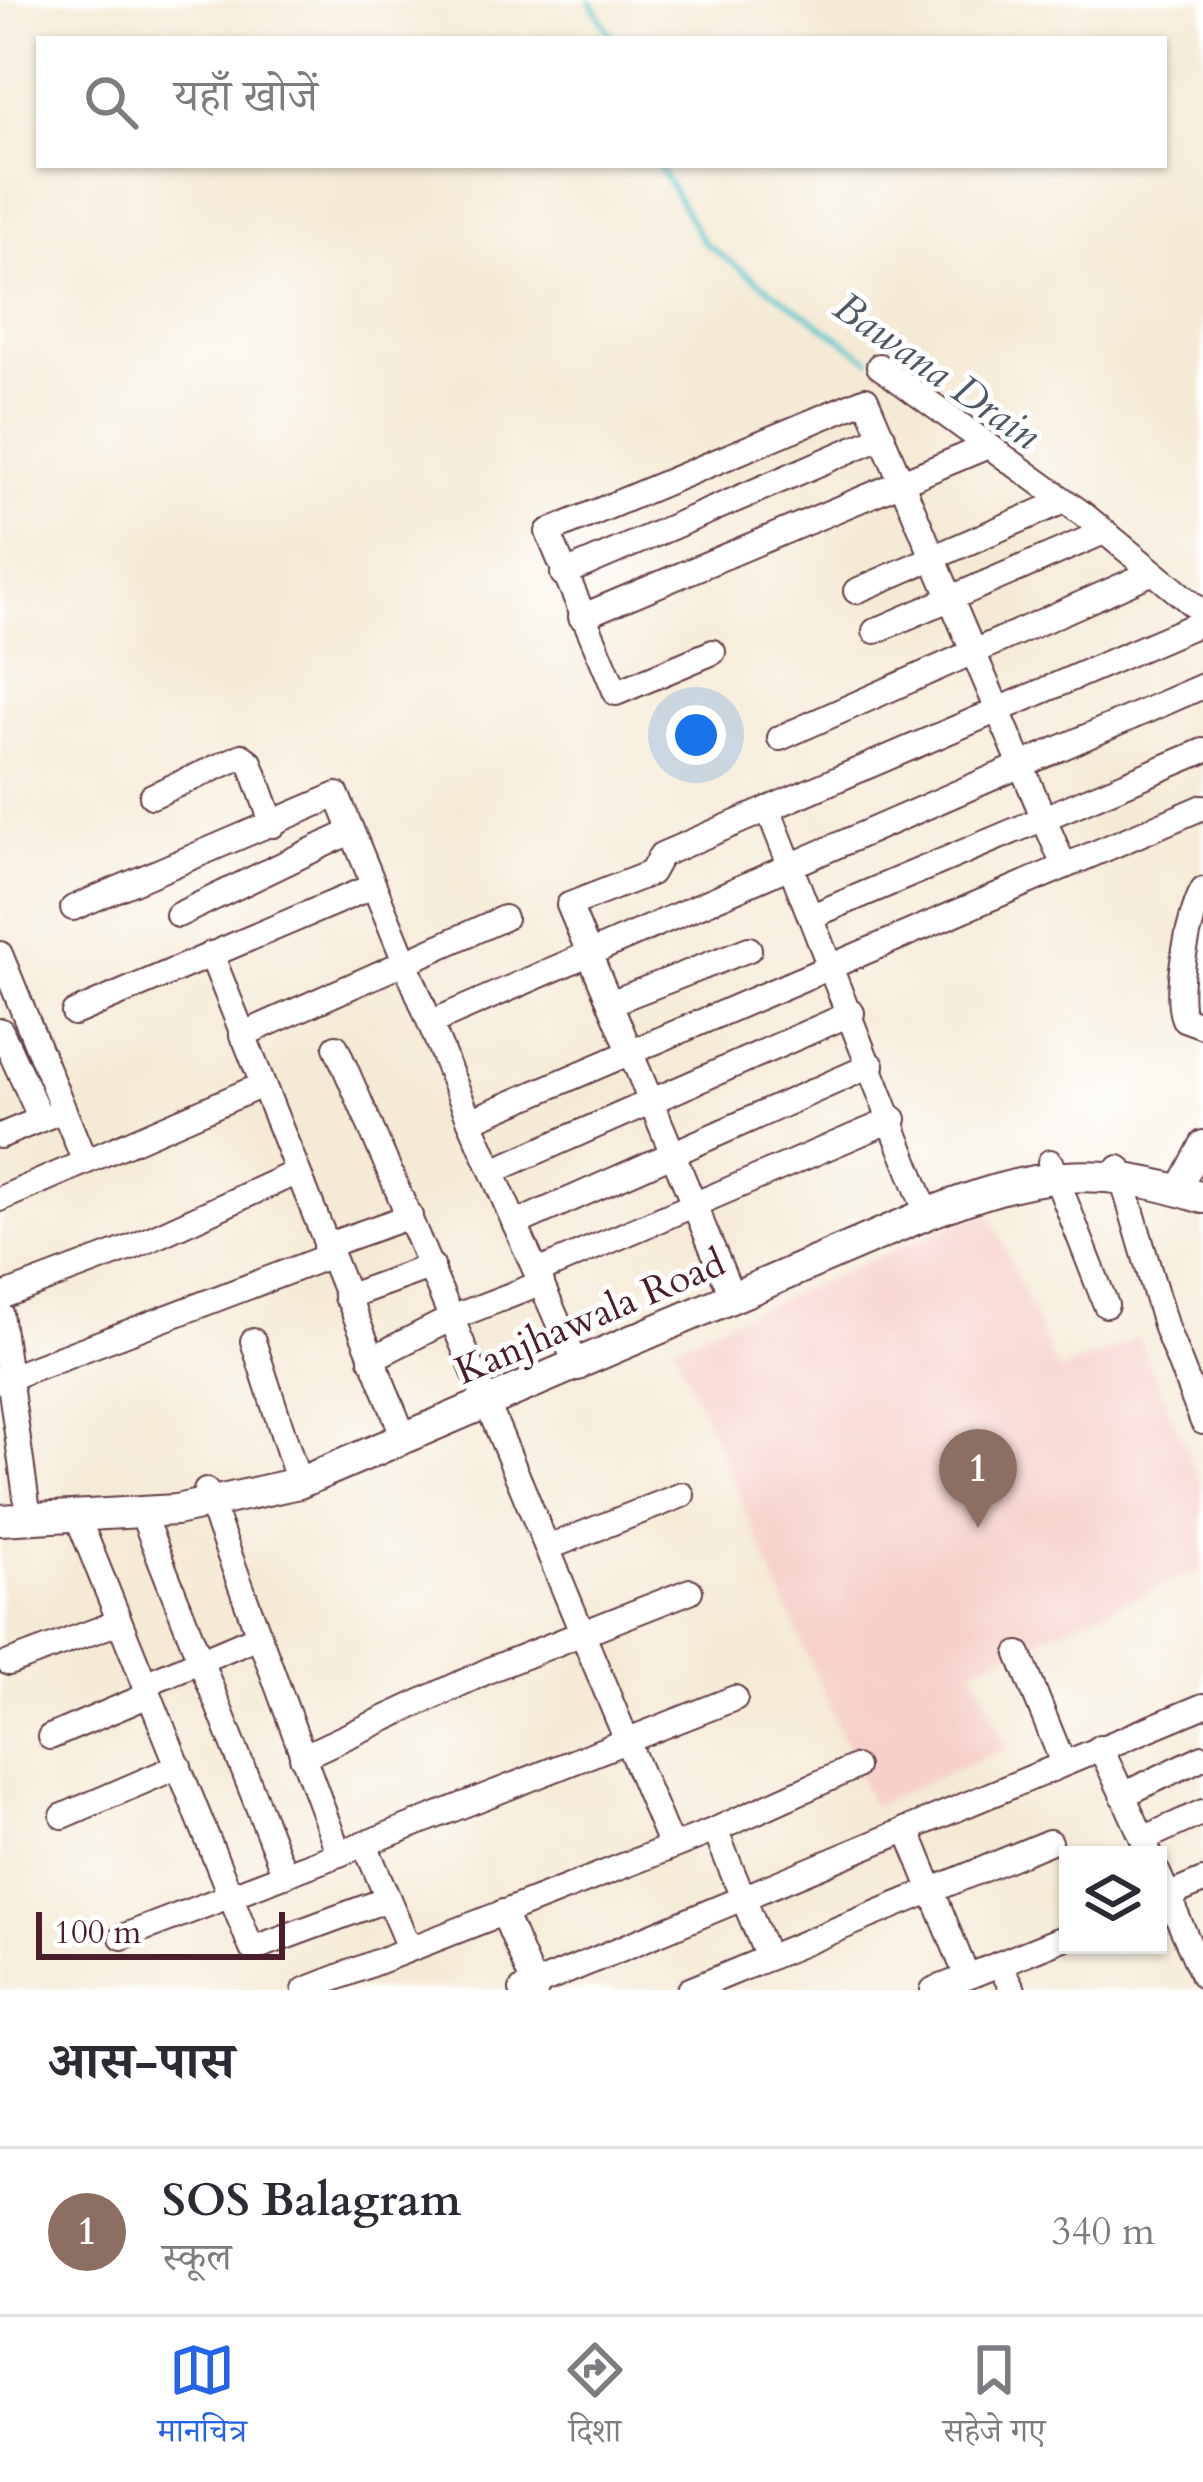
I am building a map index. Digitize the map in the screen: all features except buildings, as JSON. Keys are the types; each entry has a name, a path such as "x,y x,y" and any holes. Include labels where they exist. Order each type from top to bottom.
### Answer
{"main road":[{"path":"14,1513 142,1513 297,1477 574,1360 984,1177 1050,1168 1119,1174 1191,1189"},
{"path":"14,1513 207,1498"}],"street":[{"path":"879,366 1105,532 1203,613"},
{"path":"713,652 620,694 612,688 548,542 553,528 859,400 870,403 1064,866"},
{"path":"562,574 883,436"},
{"path":"581,617 988,446"},
{"path":"856,591 1064,501"},
{"path":"875,632 1105,532"},
{"path":"780,738 1153,572"},
{"path":"729,1290 569,905 650,873 661,855 1203,622"},
{"path":"430,1023 1203,686"},
{"path":"812,916 1203,751"},
{"path":"152,796 242,756 250,762 273,825"},
{"path":"73,908 337,795 371,886 574,1360"},
{"path":"470,1121 1203,807"},
{"path":"768,809 894,1119 924,1206"},
{"path":"178,915 350,832"},
{"path":"74,1012 371,886"},
{"path":"1203,890 1193,911 1179,998 1184,1019 1203,1026"},
{"path":"242,1035 504,918"},
{"path":"610,1003 749,949"},
{"path":"0,954 27,1021 52,1114"},
{"path":"211,954 402,1432"},
{"path":"493,1172 852,1013"},
{"path":"27,1021 1,1031 86,1162"},
{"path":"336,1046 488,1395 580,1633 671,1846"},
{"path":"515,1225 872,1065"},
{"path":"0,1199 260,1086"},
{"path":"0,1136 52,1114"},
{"path":"371,1359 695,1204 894,1119"},
{"path":"1191,1189 1203,1143"},
{"path":"1050,1168 1106,1305"},
{"path":"0,1297 134,1247 296,1173"},
{"path":"1119,1174 1166,1328 1203,1422"},
{"path":"4,1380 410,1216"},
{"path":"346,1297 432,1266"},
{"path":"1,1326 14,1513"},
{"path":"254,1340 297,1477"},
{"path":"547,1548 682,1495"},
{"path":"207,1498 339,1854"},
{"path":"142,1513 285,1875"},
{"path":"77,1516 256,1951 388,1899"},
{"path":"302,1757 580,1633 690,1591"},
{"path":"9,1663 119,1622"},
{"path":"50,1737 258,1636"},
{"path":"1019,1654 1063,1763"},
{"path":"122,1937 735,1698"},
{"path":"503,1912 531,1988 1203,1706"},
{"path":"1100,1748 1147,1846"},
{"path":"1123,1795 1203,1757"},
{"path":"63,1816 179,1766"},
{"path":"305,1990 716,1830 855,1768"},
{"path":"1149,1846 1203,1812"},
{"path":"907,1829 967,1977"},
{"path":"716,1830 768,1958"},
{"path":"689,1990 1049,1842"},
{"path":"365,1844 409,1948"},
{"path":"1167,1888 1203,1881"},
{"path":"1167,1900 1203,1976"},
{"path":"933,1990 1059,1940"},
{"path":"999,1964 1013,1990"}],"shaded area":[{"path":"988,1210 1058,1372 1138,1338 1203,1488 1203,1568 973,1667 1007,1748 872,1806 674,1345"}],"waterway":[{"name":"Bawana Drain","path":"590,0 611,36"},
{"name":"Bawana Drain","path":"660,168 704,243 870,360"}],"place":[{"name":"SOS Balagram","path":"978,1528"}]}
